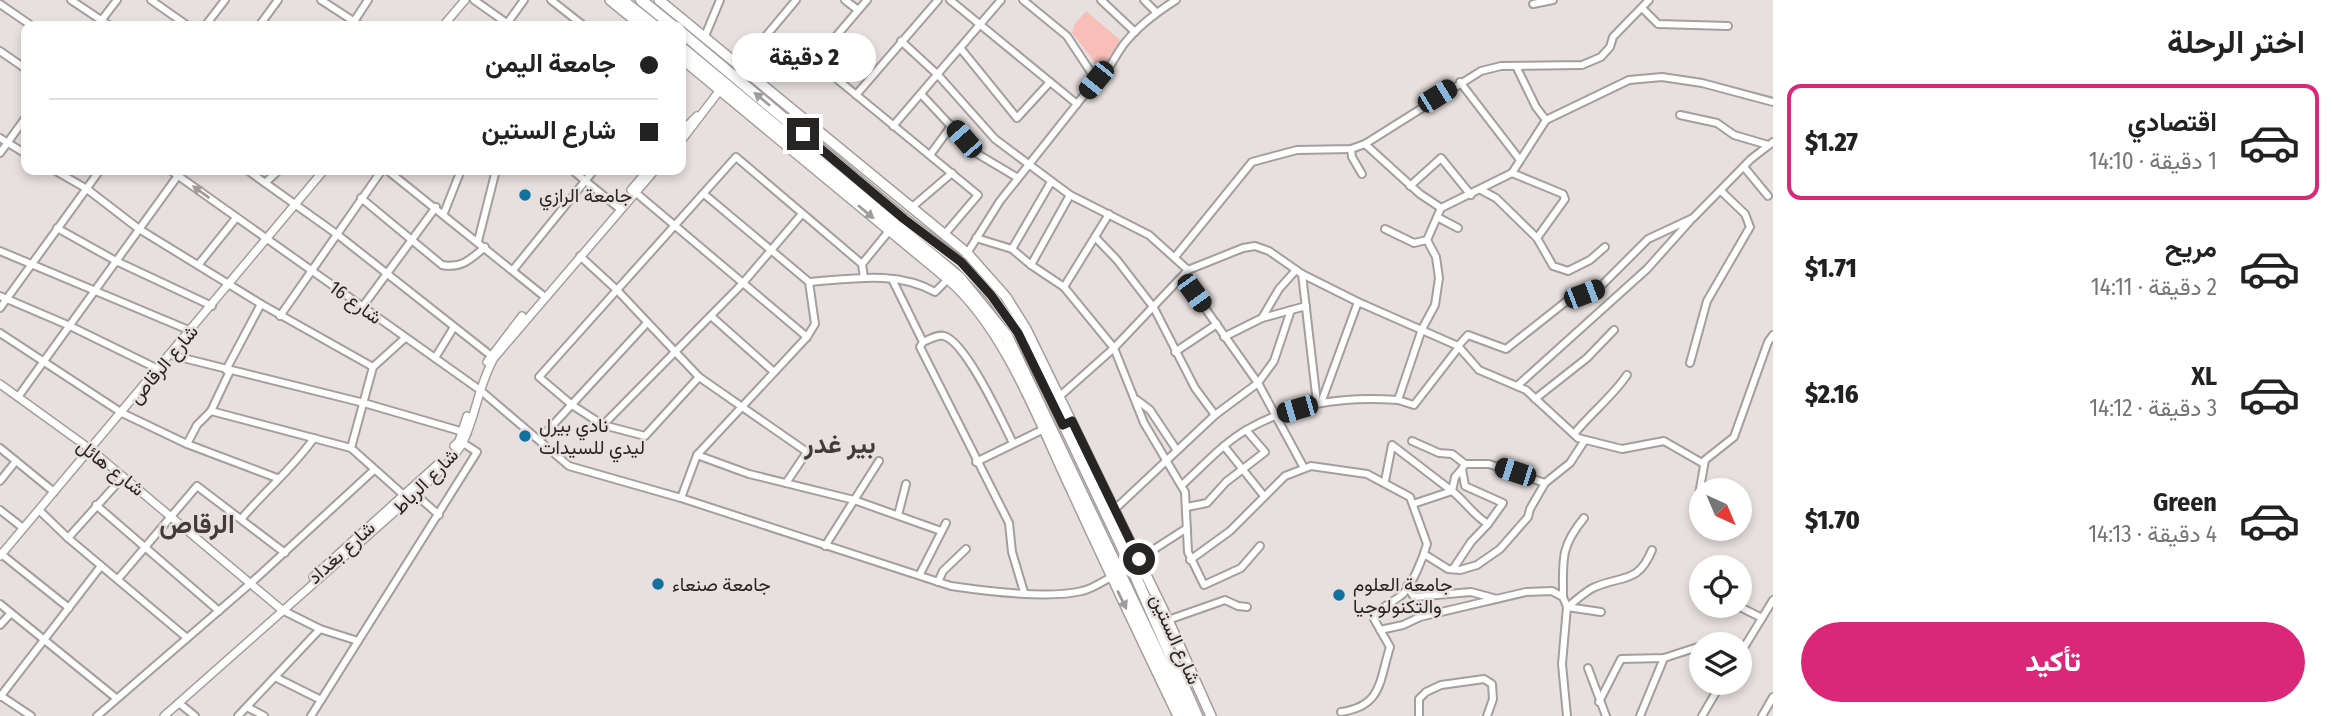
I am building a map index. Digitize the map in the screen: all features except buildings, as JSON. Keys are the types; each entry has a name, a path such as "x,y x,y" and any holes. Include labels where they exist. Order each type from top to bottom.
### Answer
{"highway":[{"path":"622,0 649,21"},
{"path":"641,0 667,21"},
{"name":"شارع الستين","path":"686,36 807,130 904,219 964,258 1018,333 1068,423 1135,562 1197,716"},
{"name":"شارع الستين","path":"686,51 796,148 953,279 1007,336 1112,569 1188,716"}],"main road":[{"path":"610,0 636,21"},
{"name":"شارع الستين","path":"659,0 686,21"},
{"name":"شارع الستين","path":"686,21 740,66 807,130 944,235 964,258 1006,297 1026,328 1060,396 1068,423 1115,509 1135,562 1168,620 1211,716"},
{"name":"شارع الستين","path":"686,62 796,148 889,231 953,279"},
{"name":"شارع الستين","path":"1112,569 1178,716"}],"street":[{"path":"71,0 96,21"},
{"path":"101,21 117,0"},
{"path":"151,0 181,21"},
{"path":"209,21 225,0"},
{"path":"263,21 278,0"},
{"path":"321,0 349,21"},
{"path":"355,21 368,0"},
{"path":"447,21 465,0"},
{"path":"474,0 503,21"},
{"path":"511,21 524,0"},
{"path":"551,0 578,21"},
{"path":"705,36 720,0"},
{"path":"740,66 796,0"},
{"path":"845,0 858,10"},
{"path":"867,0 815,61 978,195 944,235"},
{"path":"856,95 938,0"},
{"path":"950,0 1077,104"},
{"path":"893,126 1001,0"},
{"path":"1023,0 1067,36 1096,80"},
{"path":"1101,0 1135,32"},
{"path":"1144,0 1156,12"},
{"path":"964,258 1018,178 1096,80 1105,74 1125,43 1156,12 1176,0"},
{"path":"1533,4 1553,0"},
{"path":"1175,257 1211,209 1252,162 1297,150 1351,149 1365,144 1460,82 1501,65 1582,65 1601,57 1610,47 1613,37 1649,0"},
{"path":"0,4 25,21"},
{"path":"1642,8 1658,24 1728,26"},
{"path":"901,41 938,75 995,139 1070,195 1149,235 1188,270"},
{"path":"961,49 1017,118 1049,82"},
{"path":"0,51 21,66"},
{"path":"1516,66 1536,107 1546,120"},
{"path":"1427,240 1441,208 1512,173 1546,120 1629,80 1662,77 1702,83 1773,102"},
{"path":"1460,82 1520,160"},
{"path":"686,134 720,90"},
{"path":"921,94 976,153 1018,178"},
{"path":"686,127 705,109"},
{"path":"1680,115 1717,124 1734,135 1771,143"},
{"path":"0,153 21,124"},
{"path":"930,155 952,125"},
{"path":"0,138 21,151"},
{"path":"1517,386 1647,269 1693,218 1771,143"},
{"path":"1365,144 1410,186 1441,208"},
{"path":"1351,149 1352,157 1363,174"},
{"path":"699,377 645,436 603,425 572,405 539,377 736,157 862,264"},
{"path":"1410,186 1441,158 1471,195"},
{"path":"1744,167 1768,196"},
{"path":"911,208 952,173"},
{"path":"1512,173 1558,190 1565,199 1536,239"},
{"path":"63,175 87,189 139,229 280,316 373,367"},
{"path":"0,308 3,298 31,265 97,175"},
{"path":"18,397 179,175"},
{"name":"شارع 16","path":"182,175 236,218 478,389 569,466 681,498 938,582 980,590 1055,594 1083,591 1112,569"},
{"path":"254,175 338,235 492,357 618,208 650,175"},
{"path":"265,183 274,175"},
{"name":"شارع الرقاص","path":"1,554 320,175"},
{"path":"280,316 361,198 380,175"},
{"path":"391,175 444,213 543,296"},
{"path":"444,213 459,175"},
{"path":"478,241 495,175"},
{"path":"579,175 618,208"},
{"path":"513,270 590,175"},
{"path":"543,296 580,256 644,175"},
{"path":"1012,249 1051,182"},
{"path":"1480,190 1496,198 1536,239 1558,270 1568,271 1590,260 1605,247"},
{"path":"1690,363 1707,302 1750,227 1745,214 1721,191"},
{"path":"635,192 807,337"},
{"path":"681,498 697,455 807,337 815,324 809,282 704,194"},
{"path":"1031,265 1070,195"},
{"path":"361,198 415,239 442,265 454,267 467,262 485,247"},
{"path":"363,306 436,207"},
{"path":"1064,287 1109,214"},
{"path":"603,425 743,283 802,215"},
{"path":"1437,217 1458,228"},
{"path":"199,264 236,218"},
{"path":"1182,485 1224,446 1246,430 1277,415 1319,403 1374,398 1398,400 1413,405 1468,335 1506,349 1568,300 1599,288 1648,239 1693,218"},
{"path":"57,228 116,261 212,306"},
{"path":"1385,229 1414,243 1427,240"},
{"path":"863,278 862,264 889,231"},
{"path":"1095,237 1117,260 1154,308 1195,388 1215,415"},
{"path":"976,238 1012,249 1064,287 1114,348 1144,423 1182,485 1187,507 1190,560 1204,585 1241,568 1260,546"},
{"path":"1398,400 1422,329 1436,305 1439,278 1436,257 1427,240"},
{"path":"1060,396 1114,348 1188,270 1243,248 1255,246 1269,251 1299,272 1358,302 1458,346 1479,370 1526,390 1574,434 1585,440 1622,449 1664,440 1704,464"},
{"path":"0,251 94,293 191,331"},
{"path":"580,256 617,290 699,377 807,452 786,484"},
{"path":"1299,272 1319,403"},
{"path":"1262,318 1279,289 1299,272"},
{"path":"1183,277 1258,383 1304,468"},
{"path":"892,279 923,342"},
{"path":"809,282 892,279 920,284 935,292 953,279"},
{"path":"3,298 70,326 158,369"},
{"path":"1319,403 1358,302"},
{"path":"187,444 197,425 211,411 261,304"},
{"path":"1224,337 1262,318 1306,306"},
{"path":"1115,509 1215,415 1258,383 1274,360 1291,310"},
{"path":"711,316 774,372"},
{"path":"539,440 647,323"},
{"path":"1175,352 1217,324"},
{"path":"435,358 454,327"},
{"path":"1535,399 1587,358 1615,330"},
{"path":"0,333 122,413 187,444 276,478"},
{"path":"1702,478 1705,460 1734,437 1773,335"},
{"path":"1013,443 974,368 957,346 945,336 923,342 920,347 1009,523 1012,552 1024,592"},
{"path":"351,449 373,367 405,338"},
{"path":"171,355 364,403 464,432"},
{"name":"شارع بغداد","path":"158,716 409,496 459,441 492,357"},
{"path":"1574,434 1596,408 1614,394 1627,375"},
{"name":"شارع هائل","path":"0,384 90,449 171,514 281,609"},
{"path":"1137,400 1150,410 1177,449"},
{"path":"211,411 351,449 374,470 439,515"},
{"path":"976,462 1047,427"},
{"path":"1187,507 1207,503 1243,468 1265,452 1246,430"},
{"name":"شارع الرباط","path":"409,496 463,443 464,432"},
{"path":"242,518 276,478 292,468 313,438"},
{"path":"1423,554 1460,570 1477,565 1500,549 1528,517 1545,483 1570,463 1585,440"},
{"path":"1412,441 1439,453 1452,454 1464,466 1465,486 1503,503 1453,569"},
{"path":"311,716 477,452 463,443"},
{"path":"1385,481 1392,445 1463,500 1477,518 1488,524"},
{"path":"1224,446 1264,496"},
{"path":"0,448 54,492"},
{"path":"697,455 786,484 854,500 941,530"},
{"path":"0,481 16,461"},
{"path":"825,545 879,461"},
{"path":"1451,491 1455,477 1464,466 1489,464 1545,483"},
{"path":"1190,560 1230,531 1285,476 1304,468 1320,466 1349,470 1385,481 1410,497 1427,544 1404,593 1379,610 1374,619 1390,646 1372,700 1360,713 1340,712"},
{"path":"97,716 251,583 374,470"},
{"path":"68,538 123,477"},
{"path":"898,515 906,484"},
{"path":"118,579 197,486 285,552"},
{"path":"1413,504 1451,491"},
{"path":"96,506 219,611"},
{"path":"0,510 23,528"},
{"path":"39,510 68,538 187,638"},
{"path":"1567,716 1562,664 1567,607 1563,597 1564,548 1569,536 1584,517"},
{"path":"920,575 946,523"},
{"path":"1135,562 1187,528"},
{"path":"938,582 943,571 966,549"},
{"path":"1567,607 1594,588 1625,581 1637,574 1646,565 1652,550"},
{"path":"1,554 69,608"},
{"path":"31,716 1,696 101,566"},
{"path":"1407,586 1414,597 1471,592 1497,599"},
{"path":"1380,630 1403,625 1420,617 1526,592 1552,591 1563,597"},
{"path":"1168,620 1225,600 1247,607"},
{"path":"1752,634 1773,600"},
{"path":"0,604 116,698"},
{"path":"1567,607 1601,612"},
{"path":"164,716 281,609 320,629 358,641"},
{"path":"0,625 11,613"},
{"path":"1752,613 1762,618"},
{"path":"238,716 320,629"},
{"path":"1599,702 1621,659 1664,658 1689,650"},
{"path":"1640,716 1664,658"},
{"path":"1588,668 1605,716"},
{"path":"275,677 321,700"},
{"path":"1419,716 1419,699 1433,688 1484,678 1492,684 1493,691 1487,716"},
{"path":"1702,716 1714,695"},
{"path":"1762,716 1773,697"},
{"path":"179,703 195,716"},
{"path":"247,707 264,716"}],"shaded area":[{"path":"1086,11 1120,40 1101,70 1072,33 1074,25"}],"place":[{"name":"جامعة الرازي","path":"525,195"},
{"name":"نادي بيرل ليدي للسيدات","path":"525,436"},
{"name":"جامعة صنعاء","path":"658,584"},
{"name":"جامعة العلوم والتكنولوجيا","path":"1339,595"}],"district":[{"name":"بير غدر","path":"840,444"},
{"name":"الرقاص","path":"197,524"}],"route":[{"path":"803,134 904,219 961,262 991,295 1018,333 1063,425 1072,421 1139,559"}]}
